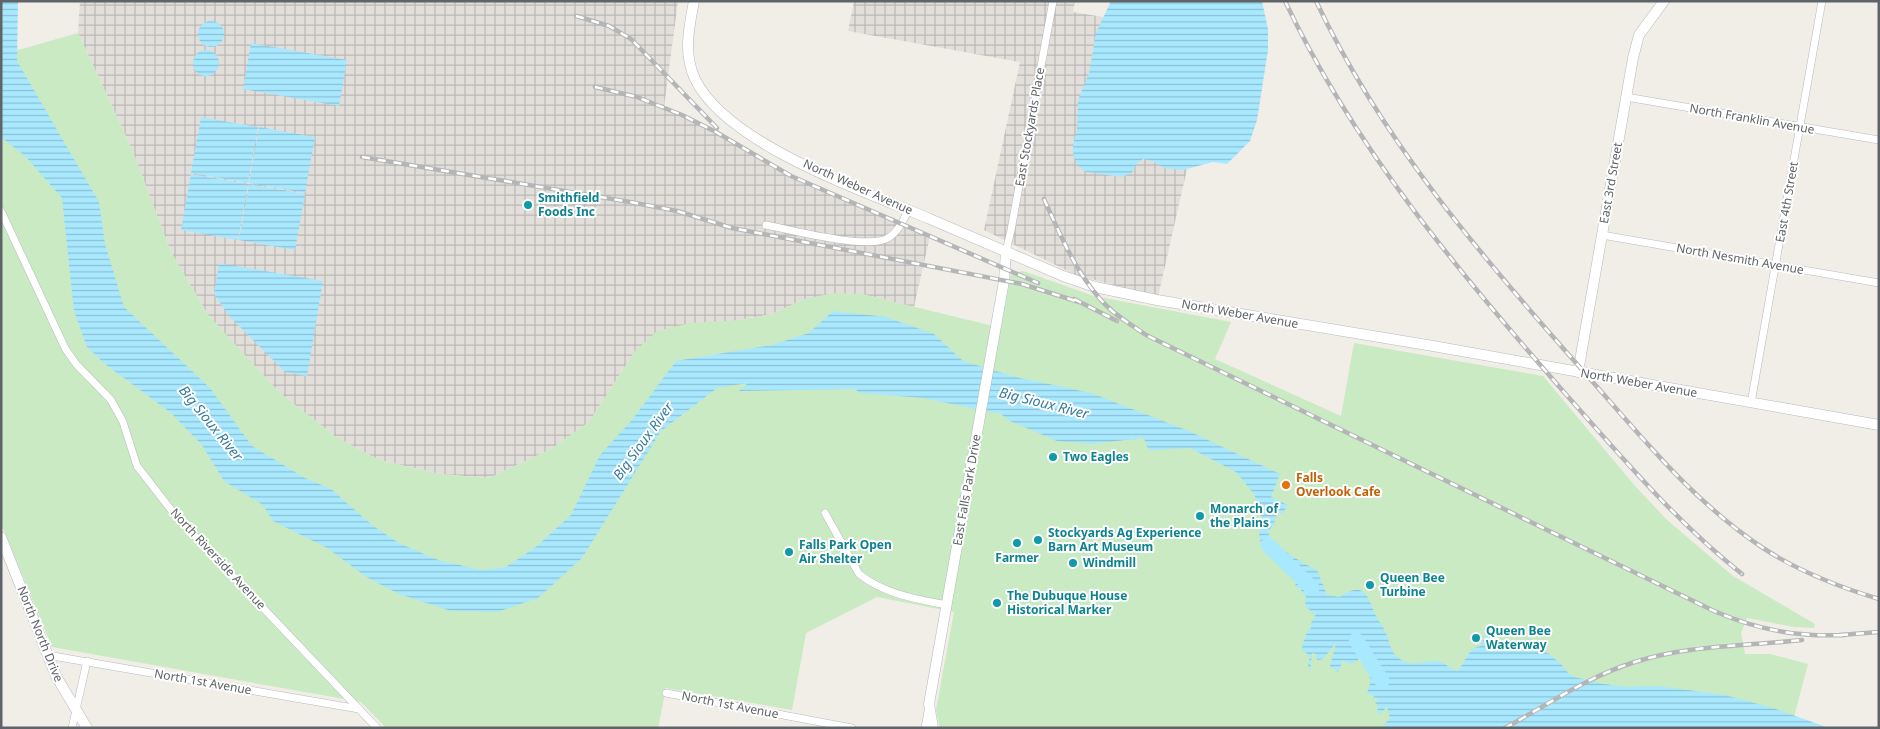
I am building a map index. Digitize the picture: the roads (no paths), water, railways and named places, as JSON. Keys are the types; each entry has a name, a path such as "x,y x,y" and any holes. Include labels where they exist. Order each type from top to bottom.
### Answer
{"street":[{"name":"North Weber Avenue","path":"694,1 687,55 696,81 730,120 753,136 800,162 908,210 1080,282 1132,295 1879,425"},
{"name":"East Stockyards Place","path":"1006,252 1053,1"},
{"name":"East 3rd Street","path":"1578,372 1626,97 1639,35 1664,1"},
{"name":"East 4th Street","path":"1751,404 1822,1"},
{"name":"North Franklin Avenue","path":"1626,97 1879,140"},
{"path":"766,225 844,240 872,242 887,238 893,234 908,210"},
{"name":"North Riverside Avenue","path":"1,211 65,348 76,364 111,400 117,410 138,466 189,531 377,728"},
{"name":"North Nesmith Avenue","path":"1602,235 1879,283"},
{"name":"East Falls Park Drive","path":"933,728 929,704 1004,281 1006,252"},
{"path":"825,513 859,574 866,580 906,597 947,605"},
{"name":"North North Drive","path":"1,537 56,676 87,728"},
{"name":"North 1st Avenue","path":"48,655 359,709"},
{"path":"72,728 87,661"},
{"name":"North 1st Avenue","path":"666,693 852,728"},
{"path":"925,728 929,704"}],"water":[{"path":"1,1 18,1 17,61 99,202 105,244 124,307 210,388 252,446 305,478 331,489 372,525 399,543 438,560 481,570 506,567 537,546 571,515 600,455 632,420 676,361 772,345 809,333 833,311 886,317 934,334 963,361 1020,378 1091,393 1189,431 1280,474 1271,497 1288,505 1283,513 1276,514 1274,524 1268,532 1270,537 1289,554 1317,570 1327,595 1340,597 1355,590 1360,590 1364,593 1368,597 1385,631 1392,650 1404,662 1437,661 1457,671 1469,653 1480,646 1486,634 1504,643 1530,639 1560,663 1571,676 1625,687 1658,686 1725,695 1773,708 1829,728 1384,728 1384,724 1390,719 1387,706 1381,714 1377,713 1378,707 1375,702 1379,700 1375,697 1371,704 1374,696 1367,693 1371,680 1369,676 1375,658 1362,655 1356,662 1349,664 1343,660 1338,672 1330,666 1336,643 1323,659 1317,660 1316,654 1312,653 1310,672 1308,665 1310,656 1302,650 1302,644 1316,614 1313,613 1314,616 1307,609 1306,595 1302,593 1301,589 1295,587 1297,572 1295,567 1282,557 1279,558 1270,549 1263,551 1259,535 1262,520 1259,506 1254,494 1236,472 1190,448 1151,450 1146,446 1146,442 1142,437 1135,440 1092,444 1057,441 1010,421 1001,414 923,398 860,393 855,389 739,391 748,383 717,388 661,431 582,558 538,598 497,612 451,611 399,594 368,578 327,548 273,521 263,505 224,481 202,445 171,413 105,364 87,347 74,311 62,198 26,157 1,137"},
{"path":"1111,1 1262,1 1268,29 1268,50 1257,120 1250,141 1227,164 1213,162 1183,170 1164,168 1152,161 1143,159 1136,164 1132,173 1121,177 1086,172 1079,167 1073,155 1073,144 1077,131 1078,100 1089,73 1096,33"},
{"path":"211,21 220,25 224,34 220,43 211,47 202,43 198,34 202,25"},
{"path":"251,43 347,60 339,106 243,89"},
{"path":"206,50 215,54 219,63 215,72 206,76 197,72 193,63 197,54"},
{"path":"201,117 258,127 248,183 191,173"},
{"path":"259,127 315,137 305,193 249,183"},
{"path":"191,174 248,184 238,240 181,230"},
{"path":"249,184 305,194 295,250 239,240"},
{"path":"219,263 323,281 307,376 285,372 229,316 214,294"}],"waterway":[{"name":"Big Sioux River","path":"1268,545 1312,588"},
{"name":"Big Sioux River","path":"1356,640 1382,681"}],"railway":[{"path":"1285,1 1312,55 1375,157 1447,253 1523,345 1627,463 1693,532 1742,574"},
{"path":"1316,1 1342,52 1371,102 1436,196 1508,285 1668,466 1713,510 1763,548 1819,578 1879,599"},
{"path":"576,16 609,26 631,39 717,128"},
{"path":"595,87 637,97 682,115 716,132 791,176 1038,283"},
{"path":"362,157 677,211 732,228 1022,284 1079,302"},
{"path":"1044,199 1083,277 1111,310 1146,335 1730,618 1778,631 1810,635 1845,635"},
{"path":"1074,299 1117,321"},
{"path":"1840,635 1879,632"},
{"path":"1505,728 1601,675 1655,656 1697,649 1802,640"}],"place":[{"name":"Smithfield Foods Inc","path":"528,205"},
{"name":"Two Eagles","path":"1053,457"},
{"name":"Falls Overlook Cafe","path":"1286,485"},
{"name":"Monarch of the Plains","path":"1200,516"},
{"name":"Stockyards Ag Experience Barn Art Museum","path":"1038,540"},
{"name":"Farmer","path":"1017,543"},
{"name":"Falls Park Open Air Shelter","path":"789,552"},
{"name":"Windmill","path":"1073,563"},
{"name":"Queen Bee Turbine","path":"1370,585"},
{"name":"The Dubuque House Historical Marker","path":"997,603"},
{"name":"Queen Bee Waterway","path":"1476,638"}]}
